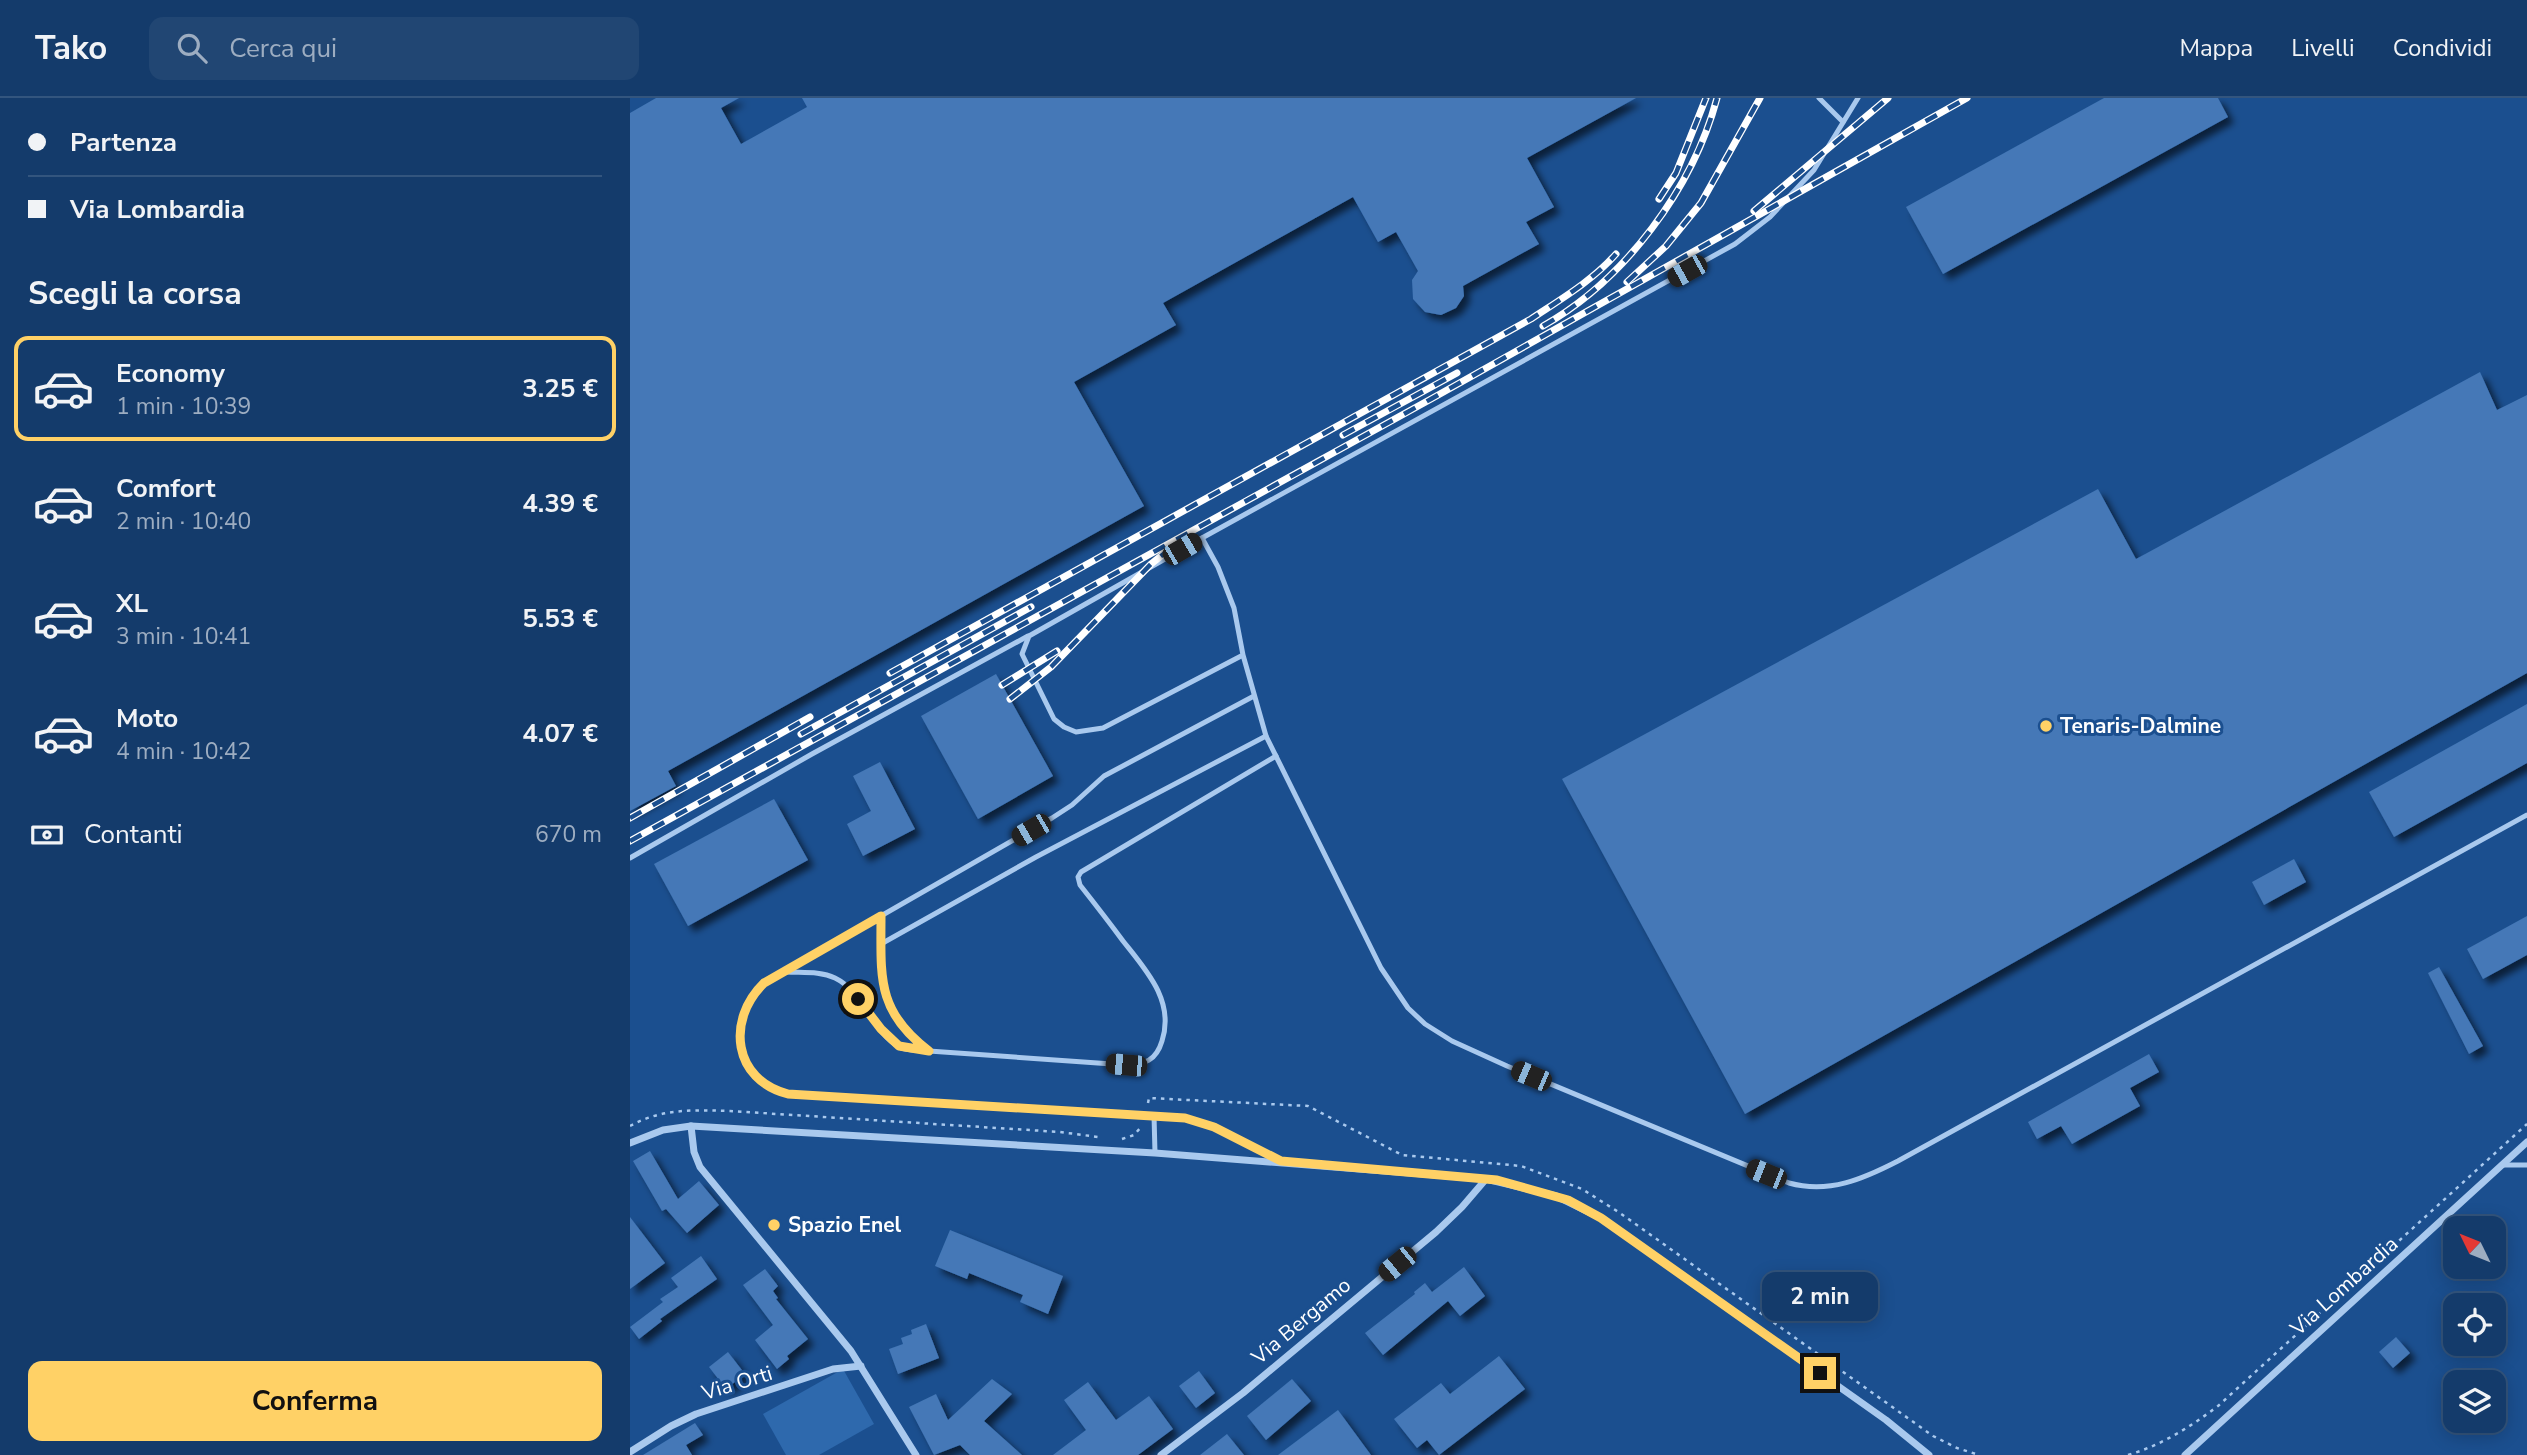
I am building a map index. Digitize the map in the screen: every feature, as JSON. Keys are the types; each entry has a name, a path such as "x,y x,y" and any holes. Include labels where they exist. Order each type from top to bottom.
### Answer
{"street":[{"path":"691,1126 694,1152 700,1167 763,1241 862,1366 916,1455"},
{"path":"630,1143 663,1130 691,1126 1281,1161 1486,1179 1556,1196 1601,1218 1886,1420 1929,1455"},
{"name":"Via Lombardia","path":"2185,1455 2527,1142"},
{"name":"Via Bergamo","path":"1161,1455 1243,1393 1436,1231 1462,1207 1486,1179"},
{"name":"Via Orti","path":"630,1452 696,1414 833,1369 862,1366"}],"lane":[{"path":"1819,98 1843,122"},
{"path":"630,858 776,774 1735,244 1770,217 1814,170 1858,98"},
{"path":"1202,538 1218,566 1234,608 1243,655 1266,736 1381,968 1408,1008 1425,1024 1451,1041 1789,1183 1815,1188 1853,1181 1898,1161 2527,815"},
{"path":"1029,636 1024,647 1023,660 1054,719 1076,732 1103,728 1243,655"},
{"path":"1254,696 1104,776 1067,809 783,972 756,991 745,1010 740,1046 748,1069 765,1086 788,1094 1185,1118 1205,1123 1281,1161"},
{"path":"881,944 1266,736"},
{"path":"783,972 813,973 835,978 851,991 895,1044 903,1049 1143,1064 1155,1056 1164,1036 1166,1016 1158,989 1080,885 1079,874 1276,756"},
{"path":"881,916 882,983 891,1010 906,1032 929,1051"},
{"path":"1154,1115 1154,1153"},
{"path":"2502,1165 2527,1165"}],"path":[{"path":"1119,1139 1134,1135 1142,1128 1149,1098 1308,1106 1402,1156 1521,1166 1563,1181 1583,1189 1620,1213 1933,1436 1956,1448 1979,1455"},
{"path":"630,1126 661,1113 678,1110 1060,1132 1108,1138"},
{"path":"2128,1455 2148,1449 2187,1429 2218,1406 2527,1124"}],"shaded area":[{"path":"843,1369 874,1424 819,1455 786,1455 763,1414"}],"building":[{"path":"656,98 739,98 721,108 741,144 807,107 802,98 1636,98 1527,158 1554,207 1526,222 1539,244 1463,286 1464,296 1456,308 1441,315 1425,312 1413,299 1412,280 1418,271 1396,232 1378,242 1353,197 1163,303 1176,325 1074,382 1144,506 668,771 676,786 630,811 630,113"},
{"path":"2104,98 2218,98 2228,117 1943,274 1906,207"},
{"name":"Tenaris-Dalmine","path":"2480,372 2497,410 2527,395 2527,673 1745,1114 1562,779 2098,489 2136,559"},
{"path":"996,674 1053,776 978,819 921,716"},
{"path":"2527,704 2527,763 2394,837 2369,792"},
{"path":"880,762 915,829 863,856 847,824 871,811 853,776"},
{"path":"774,799 808,860 688,926 654,864"},
{"path":"2294,859 2306,882 2264,905 2252,882"},
{"path":"2527,916 2527,955 2483,979 2467,949"},
{"path":"2439,967 2483,1046 2469,1054 2428,973"},
{"path":"2149,1054 2159,1072 2130,1088 2140,1106 2072,1144 2061,1126 2037,1139 2028,1122"},
{"path":"650,1151 678,1199 699,1181 719,1205 687,1233 666,1209 662,1211 633,1161"},
{"path":"630,1217 665,1263 630,1289"},
{"path":"950,1230 1063,1276 1048,1314 1020,1302 1023,1295 969,1273 967,1279 935,1266"},
{"path":"701,1256 717,1279 660,1319 662,1321 639,1339 630,1327 663,1302 660,1299 678,1287 671,1278"},
{"path":"1464,1267 1485,1296 1460,1316 1448,1301 1383,1355 1365,1333 1425,1283 1432,1292"},
{"path":"765,1269 778,1286 773,1291 778,1298 776,1299 808,1339 787,1356 789,1359 777,1369 755,1340 773,1325 743,1285"},
{"path":"926,1324 939,1358 898,1374 889,1349 903,1344 901,1338"},
{"path":"2396,1337 2410,1353 2393,1368 2379,1352"},
{"path":"728,1352 745,1374 726,1389 709,1367"},
{"path":"1499,1356 1525,1389 1439,1455 1427,1440 1417,1448 1394,1419 1441,1383 1450,1394"},
{"path":"1199,1371 1215,1393 1196,1408 1179,1386"},
{"path":"992,1379 1012,1394 984,1421 1022,1455 970,1455 960,1445 934,1455 909,1407 936,1394 948,1420"},
{"path":"1292,1379 1311,1401 1266,1440 1247,1416"},
{"path":"1088,1382 1116,1420 1149,1396 1173,1429 1138,1455 1053,1455 1086,1430 1064,1400"},
{"path":"1338,1410 1371,1455 1278,1455"},
{"path":"695,1423 703,1435 686,1445 692,1455 643,1455"},
{"path":"1227,1434 1244,1455 1200,1455"}],"railway":[{"path":"1659,199 1676,173 1706,98"},
{"path":"1543,326 1573,307 1601,284 1652,228 1691,165 1717,98"},
{"path":"1627,282 1666,246 1701,203 1760,98"},
{"path":"1754,211 1888,98"},
{"path":"630,841 1431,399 1967,98"},
{"path":"890,673 1531,319 1586,281 1616,254"},
{"path":"1343,435 1457,373"},
{"path":"1010,699 1051,667 1151,564 1166,552"},
{"path":"801,734 1031,607"},
{"path":"1002,685 1057,651"},
{"path":"630,818 810,717"}],"place":[{"name":"Tenaris-Dalmine","path":"2046,726"},
{"name":"Spazio Enel","path":"774,1225"}],"route":[{"path":"858,999 895,1044 903,1049 929,1051 906,1032 887,1001 882,983 881,916 764,983 756,991 741,1021 740,1046 748,1069 765,1086 788,1094 1194,1119 1281,1161 1486,1179 1541,1191 1568,1200 1601,1218 1820,1373"}]}
